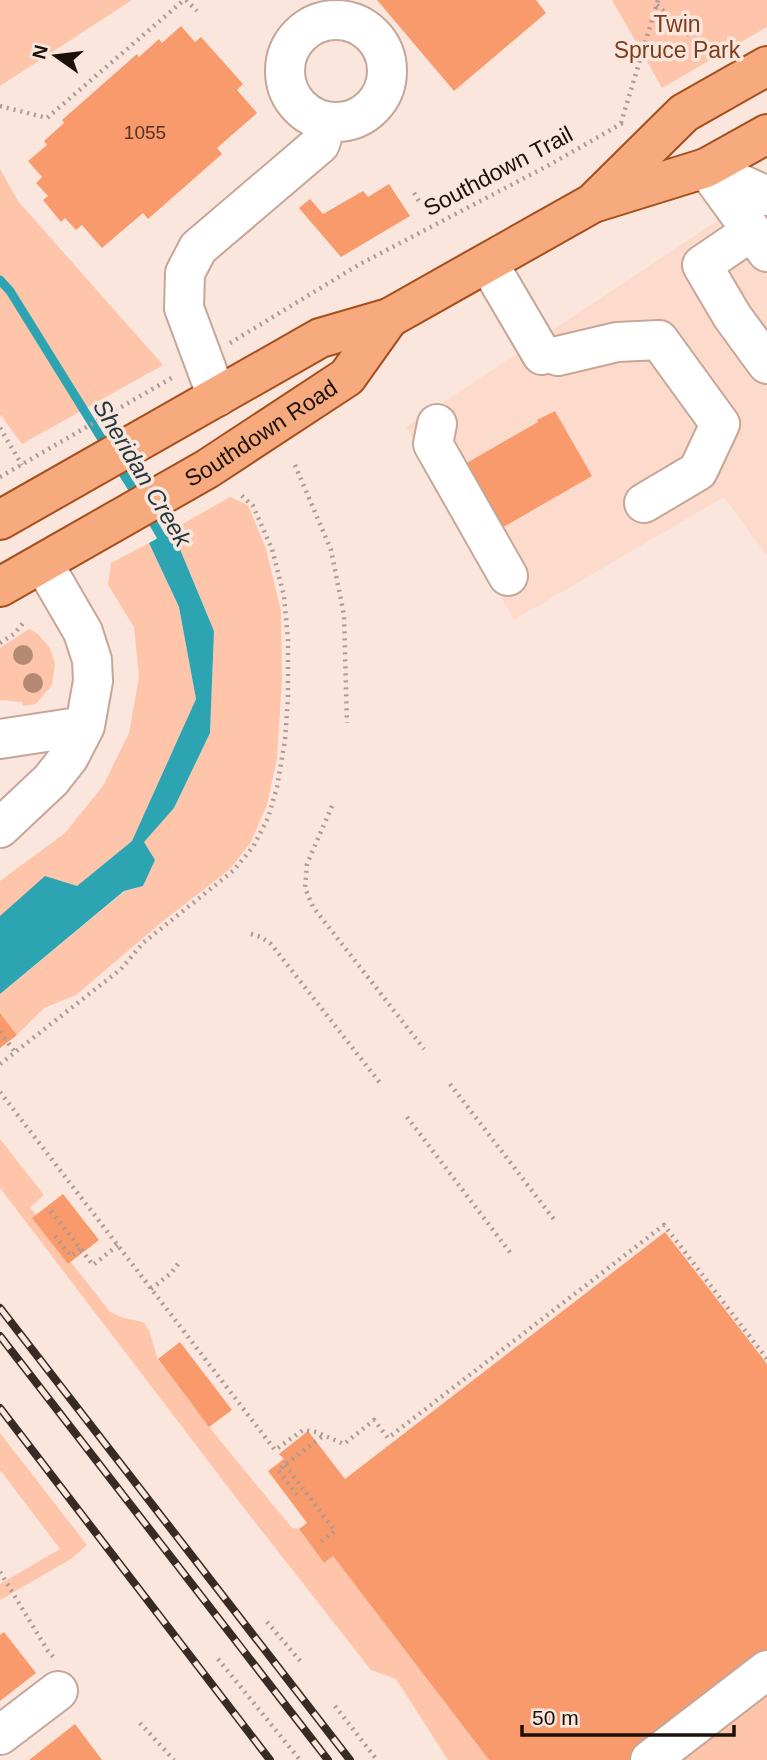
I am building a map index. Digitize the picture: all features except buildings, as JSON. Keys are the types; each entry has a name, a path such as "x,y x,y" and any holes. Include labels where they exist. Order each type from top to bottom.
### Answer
{"main road":[{"name":"Southdown Road","path":"593,203 684,113 767,66"},
{"name":"Southdown Road","path":"7,516 57,466 179,418 320,338 389,318 593,203 706,168 767,134"},
{"name":"Southdown Road","path":"0,587 207,469 347,377 389,318"},
{"path":"7,516 43,562"}],"street":[{"path":"217,397 184,308 185,273 198,248 320,144 327,122"},
{"path":"706,168 767,196"},
{"path":"706,168 759,242 702,265 732,316 767,365"},
{"path":"488,263 550,356 617,342 659,340 720,424 698,471 644,503"},
{"path":"437,425 433,444 508,576"},
{"path":"0,828 51,780 69,757 85,726 93,681 92,660 83,632 43,562"},
{"path":"0,739 85,726"},
{"path":"650,1760 767,1670"},
{"path":"0,1735 57,1676"}],"path":[{"path":"0,106 47,118 185,0 197,11"},
{"path":"621,124 658,3 722,66"},
{"name":"Southdown Trail","path":"247,333 360,264 551,164 632,118"},
{"path":"414,193 420,204"},
{"path":"0,477 22,465 57,466 150,392 175,376"},
{"path":"0,428 22,465"},
{"path":"295,465 331,550 344,615 347,723"},
{"path":"0,1064 121,970 144,943 233,871 253,847 268,818 277,788 285,740 288,640 284,596 272,549 253,506 241,495"},
{"path":"0,643 14,634 23,623"},
{"path":"332,806 307,864 305,888 313,907 424,1049"},
{"path":"251,934 271,944 380,1083"},
{"path":"0,1032 15,1052"},
{"path":"450,1084 556,1222"},
{"path":"0,1092 275,1450 303,1430 344,1444 374,1420 388,1438 664,1225 767,1359"},
{"path":"407,1117 512,1255"},
{"path":"51,1211 93,1265 118,1245"},
{"path":"55,1236 71,1256 80,1249"},
{"path":"151,1289 181,1261"},
{"path":"297,1495 278,1471 324,1435"},
{"path":"285,1465 335,1531 318,1544"},
{"path":"0,1572 48,1651 57,1676"},
{"path":"267,1622 302,1663"},
{"path":"218,1659 300,1760"},
{"path":"335,1706 377,1760"},
{"path":"140,1723 174,1760"}],"shaded area":[{"path":"726,215 767,223 767,556 724,497 514,620 406,427"}],"green space":[{"path":"0,0 132,0 0,86"},
{"name":"Twin Spruce Park","path":"612,0 767,0 767,27 662,88"},
{"path":"0,169 18,201 163,365 22,444 0,414"},
{"path":"230,497 248,505 266,549 281,611 282,679 277,758 267,805 251,842 230,869 76,995 44,1008 17,1035 0,1013 0,994 125,891 143,886 155,860 143,842 174,808 210,733 214,631 172,530"},
{"path":"149,543 179,607 196,699 132,841 77,886 0,916 0,881 65,833 103,786 129,733 139,677 134,627 108,585 111,563"},
{"path":"29,629 38,634 50,648 55,664 52,685 36,704 23,706 22,702 0,700 0,648"},
{"path":"0,1139 44,1195 30,1207 36,1215 33,1218 68,1264 71,1262 110,1312 143,1322 149,1330 158,1360 209,1427 292,1528 299,1529 324,1563 333,1556 489,1760 448,1760 396,1679 371,1670 0,1188"},
{"path":"0,1433 87,1545 71,1559 0,1600 0,1584 60,1549 0,1470"},
{"path":"767,1678 767,1760 661,1760"}],"water":[{"path":"172,530 214,631 210,733 174,808 144,842 155,860 143,886 124,891 0,994 0,916 45,876 77,886 132,841 196,699 179,607 149,543"}],"waterway":[{"name":"Sheridan Creek","path":"0,280 10,291 108,449"},
{"name":"Sheridan Creek","path":"117,464 138,497"},
{"name":"Sheridan Creek","path":"147,512 166,545"}],"railway":[{"path":"0,1308 350,1760"},
{"path":"0,1336 328,1760"},
{"path":"0,1408 270,1760"}]}
